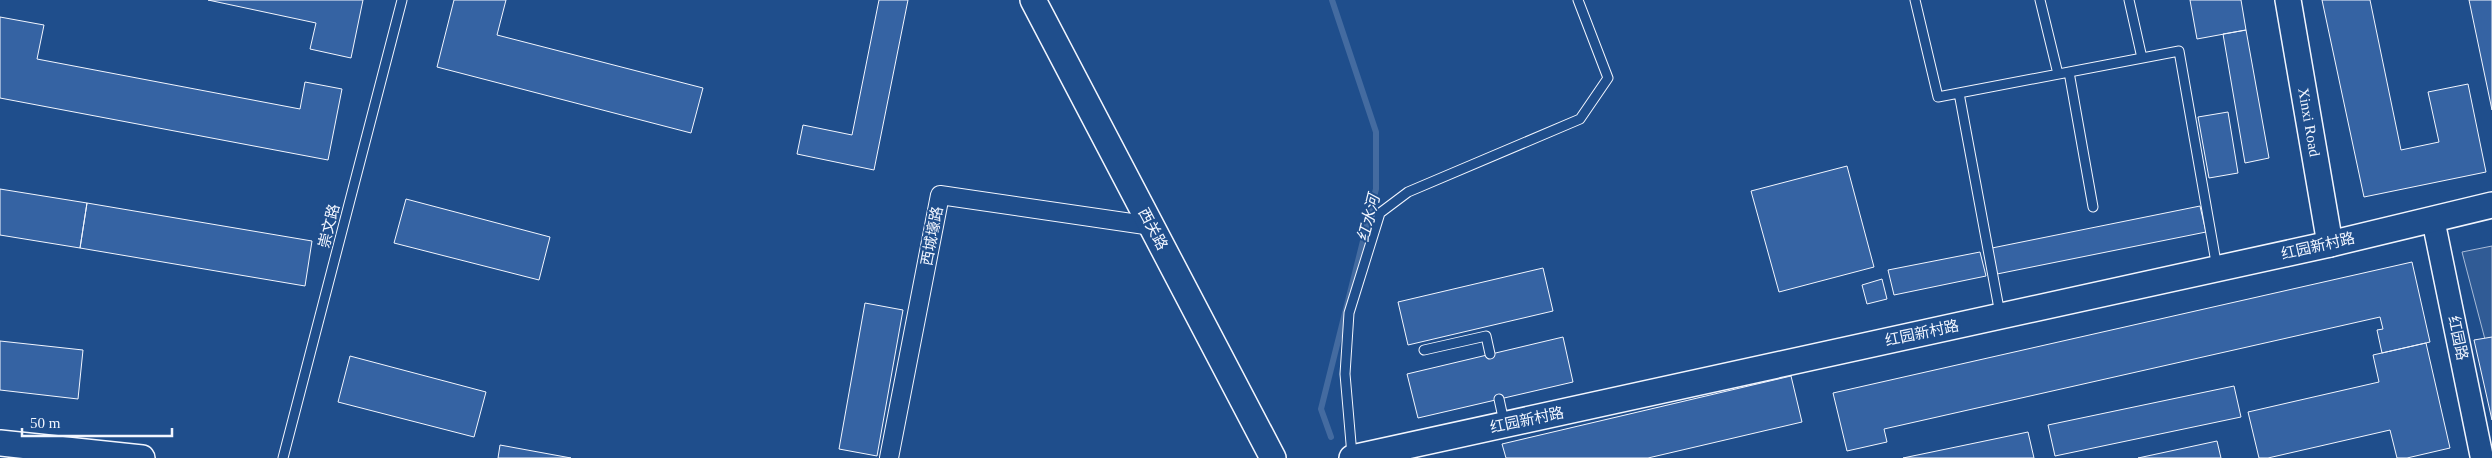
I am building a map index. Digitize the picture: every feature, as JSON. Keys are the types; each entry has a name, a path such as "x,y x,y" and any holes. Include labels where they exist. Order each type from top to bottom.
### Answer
{"main road":[{"name":"西关路","path":"1033,0 1273,458"},
{"name":"Xinxi Road","path":"2288,0 2330,244"},
{"name":"红园新村路","path":"1352,458 2217,269 2492,206"},
{"path":"0,442 142,458"}],"street":[{"name":"西城壕路","path":"889,458 940,195 1152,226"},
{"name":"红园路","path":"2433,219 2482,458"}],"lane":[{"name":"崇文路","path":"283,458 402,0"},
{"path":"1352,458 1345,374 1348,313 1380,214 1408,192 1580,118 1608,78 1578,0"},
{"path":"1915,0 1938,97 2179,51 2217,269"},
{"path":"2040,0 2058,74"},
{"path":"2130,0 2142,58"},
{"path":"2069,72 2092,207"},
{"path":"1959,93 2000,316"},
{"path":"1424,350 1486,336 1490,354"},
{"path":"1499,399 1505,425"}],"shaded area":[{"path":"2492,246 2492,366 2462,252"}],"building":[{"path":"208,0 363,0 351,58 310,49 316,23"},
{"path":"454,0 506,0 497,35 703,88 691,133 437,67"},
{"path":"879,0 908,0 874,170 797,154 803,125 852,135"},
{"path":"2190,0 2241,0 2246,30 2197,39"},
{"path":"2322,0 2370,0 2401,150 2439,142 2428,92 2468,84 2486,172 2364,197"},
{"path":"2469,0 2492,0 2492,110"},
{"path":"0,17 44,25 37,59 300,109 305,82 342,89 328,160 0,98"},
{"path":"2246,30 2269,158 2245,163 2223,34"},
{"path":"2228,112 2238,173 2209,178 2198,117"},
{"path":"1847,166 1874,267 1779,292 1751,191"},
{"path":"0,189 87,203 80,248 0,235"},
{"path":"406,199 550,237 539,280 394,243"},
{"path":"87,203 312,241 305,286 80,248"},
{"path":"2200,206 2206,232 1997,274 1992,248"},
{"path":"1980,252 1986,276 1894,295 1888,270"},
{"path":"2412,262 2430,342 2382,353 2377,330 2383,329 2380,317 1884,429 1887,442 1847,451 1833,393"},
{"path":"1543,268 1553,311 1408,345 1398,302"},
{"path":"1882,279 1887,299 1867,304 1862,285"},
{"path":"865,303 903,310 877,456 839,449"},
{"path":"1563,337 1573,382 1418,418 1407,374"},
{"path":"2492,337 2492,420 2474,340"},
{"path":"0,341 83,350 78,399 0,390"},
{"path":"2426,343 2450,448 2407,458 2397,458 2390,430 2268,458 2259,458 2248,412 2379,382 2373,355"},
{"path":"350,356 486,392 474,437 338,402"},
{"path":"1791,376 1802,422 1648,458 1506,458 1502,444"},
{"path":"2234,386 2241,417 2055,456 2048,425"},
{"path":"2028,432 2034,458 1903,458"},
{"path":"2217,441 2221,458 2138,458"},
{"path":"500,445 571,458 498,458"}],"waterway":[{"name":"红水河","path":"1331,437 1321,409 1376,189 1376,132 1332,0"}]}
